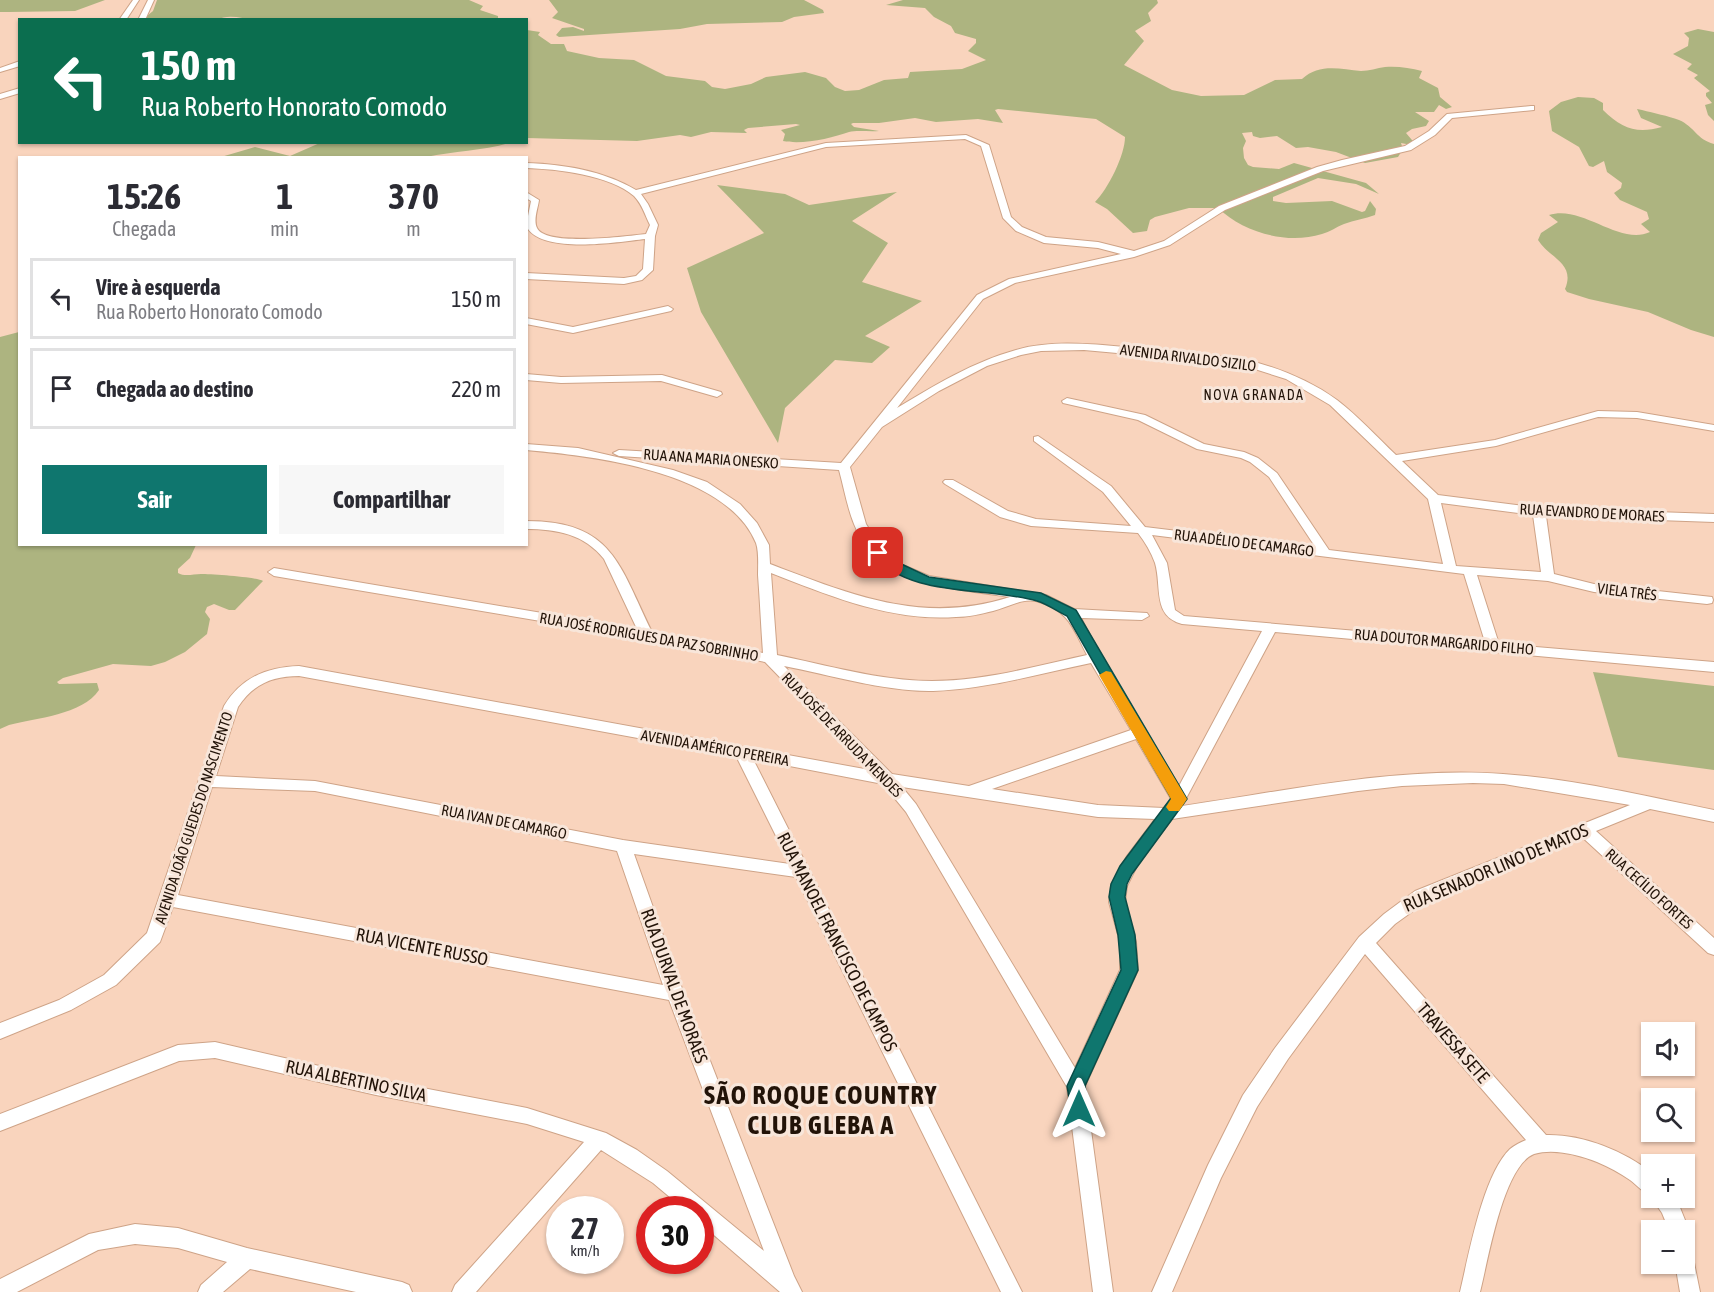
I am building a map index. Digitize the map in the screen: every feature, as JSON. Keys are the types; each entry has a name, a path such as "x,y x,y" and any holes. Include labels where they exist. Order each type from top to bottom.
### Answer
{"street":[{"path":"123,18 136,0"},
{"path":"142,18 151,0"},
{"path":"0,70 18,64"},
{"path":"0,97 18,91"},
{"path":"1142,616 1072,613 1052,601 1029,595 926,580 892,565 878,553 860,524 844,467 920,376 969,311 989,291 1026,277 1134,254 1167,243 1222,208 1320,169 1408,148 1421,141 1455,114 1531,108"},
{"path":"634,193 826,145 966,137 985,145 1007,218 1019,229 1044,240 1098,245 1134,254"},
{"path":"528,165 573,170 606,180 634,193 645,204 654,225 648,270 639,278 624,281 528,276"},
{"path":"528,196 535,201 532,225 536,233 546,237 573,242 651,236"},
{"path":"528,321 573,330 668,309"},
{"name":"AVENIDA RIVALDO SIZILO","path":"877,425 944,384 983,364 1019,352 1041,348 1084,347 1239,361 1268,368 1313,389 1334,403 1434,498"},
{"path":"528,377 561,380 674,379 717,393"},
{"path":"1067,401 1141,417 1201,447 1244,455 1254,460 1273,475 1325,553"},
{"path":"1394,459 1496,443 1598,414 1637,415 1714,428"},
{"path":"1038,439 1107,489 1141,530"},
{"name":"RUA JOSÉ DE ARRUDA MENDES","path":"528,447 578,451 669,472 703,484 719,493 753,526 763,545 766,567 770,660 888,779 910,808 1076,1086 1103,1292"},
{"name":"RUA ANA MARIA ONESKO","path":"578,451 844,467"},
{"name":"RUA ADÉLIO DE CAMARGO","path":"949,482 992,508 1018,520 1056,526 1141,530 1450,569 1548,577"},
{"path":"1434,498 1450,569"},
{"name":"RUA EVANDRO DE MORAES","path":"1434,498 1539,512 1714,518"},
{"path":"1539,512 1548,577"},
{"path":"528,525 572,530 591,537 602,546 647,635"},
{"name":"RUA DOUTOR MARGARIDO FILHO","path":"1141,530 1158,553 1169,611 1174,617 1182,620 1714,667"},
{"path":"766,567 868,605 904,612 970,613 993,608 1029,595"},
{"path":"1469,570 1493,646"},
{"name":"RUA JOSÉ RODRIGUES DA PAZ SOBRINHO","path":"274,572 647,635 860,678 932,686 979,682 1095,658"},
{"name":"VIELA TRÊS","path":"1548,577 1594,588 1707,600"},
{"path":"1072,613 1095,658 1179,799"},
{"path":"1076,1086 1129,970 1126,935 1117,897 1119,884 1126,870 1179,799 1271,627"},
{"name":"AVENIDA AMÉRICO PEREIRA","path":"264,675 281,671 299,671 742,753 1068,808 1169,814 1358,786 1402,781 1473,778 1504,779 1588,791 1711,818"},
{"name":"AVENIDA JOÃO GUEDES DO NASCIMENTO","path":"0,1030 65,1005 110,980 154,937 231,706 248,685 264,675"},
{"path":"971,791 1141,732"},
{"name":"RUA MANOEL FRANCISCO DE CAMPOS","path":"742,753 1012,1292"},
{"name":"RUA IVAN DE CAMARGO","path":"206,781 315,786 623,846 802,872"},
{"name":"RUA SENADOR LINO DE MATOS","path":"1162,1292 1232,1136 1252,1099 1349,959 1365,942 1398,910 1421,896 1647,804"},
{"name":"RUA CECÍLIO FORTES","path":"1584,830 1714,948"},
{"name":"RUA DURVAL DE MORAES","path":"623,846 675,994 789,1287"},
{"name":"RUA VICENTE RUSSO","path":"168,900 675,994"},
{"name":"TRAVESSA SETE","path":"1365,942 1542,1144"},
{"name":"RUA ALBERTINO SILVA","path":"0,1122 178,1053 215,1050 376,1087 527,1116 599,1139 638,1161 682,1196"},
{"path":"462,1292 599,1139"},
{"path":"1470,1292 1491,1212 1506,1170 1516,1155 1532,1146 1542,1144 1576,1147 1607,1156 1641,1179"},
{"name":"RUA ALBERTINO SILVA","path":"714,1222 789,1287"},
{"path":"0,1290 96,1241 135,1234 178,1238 247,1258 402,1292"},
{"path":"208,1292 247,1258"},
{"path":"1687,1274 1690,1292"}],"green space":[{"path":"0,0 105,0 75,11 0,12"},
{"path":"157,0 469,0 483,6 480,10 498,16 498,18 144,18 153,11"},
{"path":"549,0 804,0 823,10 824,13 794,17 782,22 707,24 680,29 559,37 556,35 562,28 573,27 584,31 584,29 552,18 558,12"},
{"path":"903,0 1157,0 1158,3 1148,13 1151,21 1135,31 1144,41 1124,65 1172,90 1201,96 1244,95 1275,80 1302,79 1323,69 1367,71 1399,67 1422,71 1419,78 1438,88 1440,97 1452,107 1446,109 1439,105 1434,112 1415,112 1429,121 1426,126 1406,133 1417,146 1401,143 1403,149 1398,157 1365,163 1336,152 1308,147 1296,148 1277,136 1260,138 1253,136 1252,132 1242,133 1246,141 1243,148 1244,158 1248,165 1279,169 1294,163 1366,183 1379,194 1356,184 1318,178 1273,197 1273,201 1286,203 1332,201 1362,212 1365,211 1370,201 1376,209 1375,215 1344,224 1325,233 1294,238 1252,230 1218,208 1189,208 1155,217 1150,220 1147,231 1133,233 1107,209 1095,202 1115,171 1125,137 1096,119 998,109 995,110 1003,123 978,119 936,122 915,118 879,123 853,123 851,124 854,127 879,131 852,131 826,139 799,142 783,141 785,134 781,130 800,125 796,124 748,128 744,130 747,133 711,132 691,137 680,135 637,141 528,138 528,30 540,32 538,35 551,44 564,44 567,51 599,58 634,60 666,76 705,81 712,87 725,89 751,84 766,77 805,72 826,78 835,87 845,91 859,90 884,80 908,78 910,72 962,69 986,60 968,51 976,43 976,39 955,33 951,26 934,17 925,8 886,5"},
{"path":"1698,29 1714,32 1714,121 1708,115 1705,105 1712,103 1706,96 1706,93 1710,91 1694,78 1698,75 1687,69 1692,64 1673,54 1688,46 1689,38 1684,33"},
{"path":"1578,97 1594,98 1603,103 1603,110 1623,126 1637,130 1662,127 1641,118 1637,109 1679,120 1703,139 1714,144 1714,337 1648,312 1589,299 1567,292 1565,289 1567,273 1564,267 1538,240 1541,233 1558,222 1549,215 1562,213 1574,215 1626,234 1638,235 1650,232 1641,224 1649,219 1647,212 1620,200 1614,193 1621,188 1622,183 1607,172 1604,161 1593,167 1589,166 1579,147 1552,131 1549,111 1561,102"},
{"path":"317,144 505,144 431,156 290,156"},
{"path":"255,147 290,156 224,156"},
{"path":"717,185 785,194 809,205 897,192 852,221 888,243 862,282 922,301 865,336 890,347 872,363 835,360 785,408 778,443 701,312 687,268 764,233"},
{"path":"18,332 18,546 196,546 190,558 178,569 178,573 234,576 263,581 235,610 214,604 207,607 205,612 210,619 207,634 185,652 151,666 113,664 63,678 57,682 59,684 97,683 99,690 82,705 70,710 0,729 0,337"},
{"path":"1593,672 1714,686 1714,770 1618,757"}],"slow traffic":[{"path":"1106,675 1179,799 1174,807"}],"district":[{"name":"NOVA GRANADA","path":"1254,395"},
{"name":"SÃO ROQUE COUNTRY CLUB GLEBA A","path":"821,1110"}],"route":[{"path":"878,553 892,565 926,580 1029,595 1052,601 1072,613 1095,658 1179,799 1126,870 1119,884 1117,897 1130,957 1129,970 1076,1086 1079,1109"}]}
